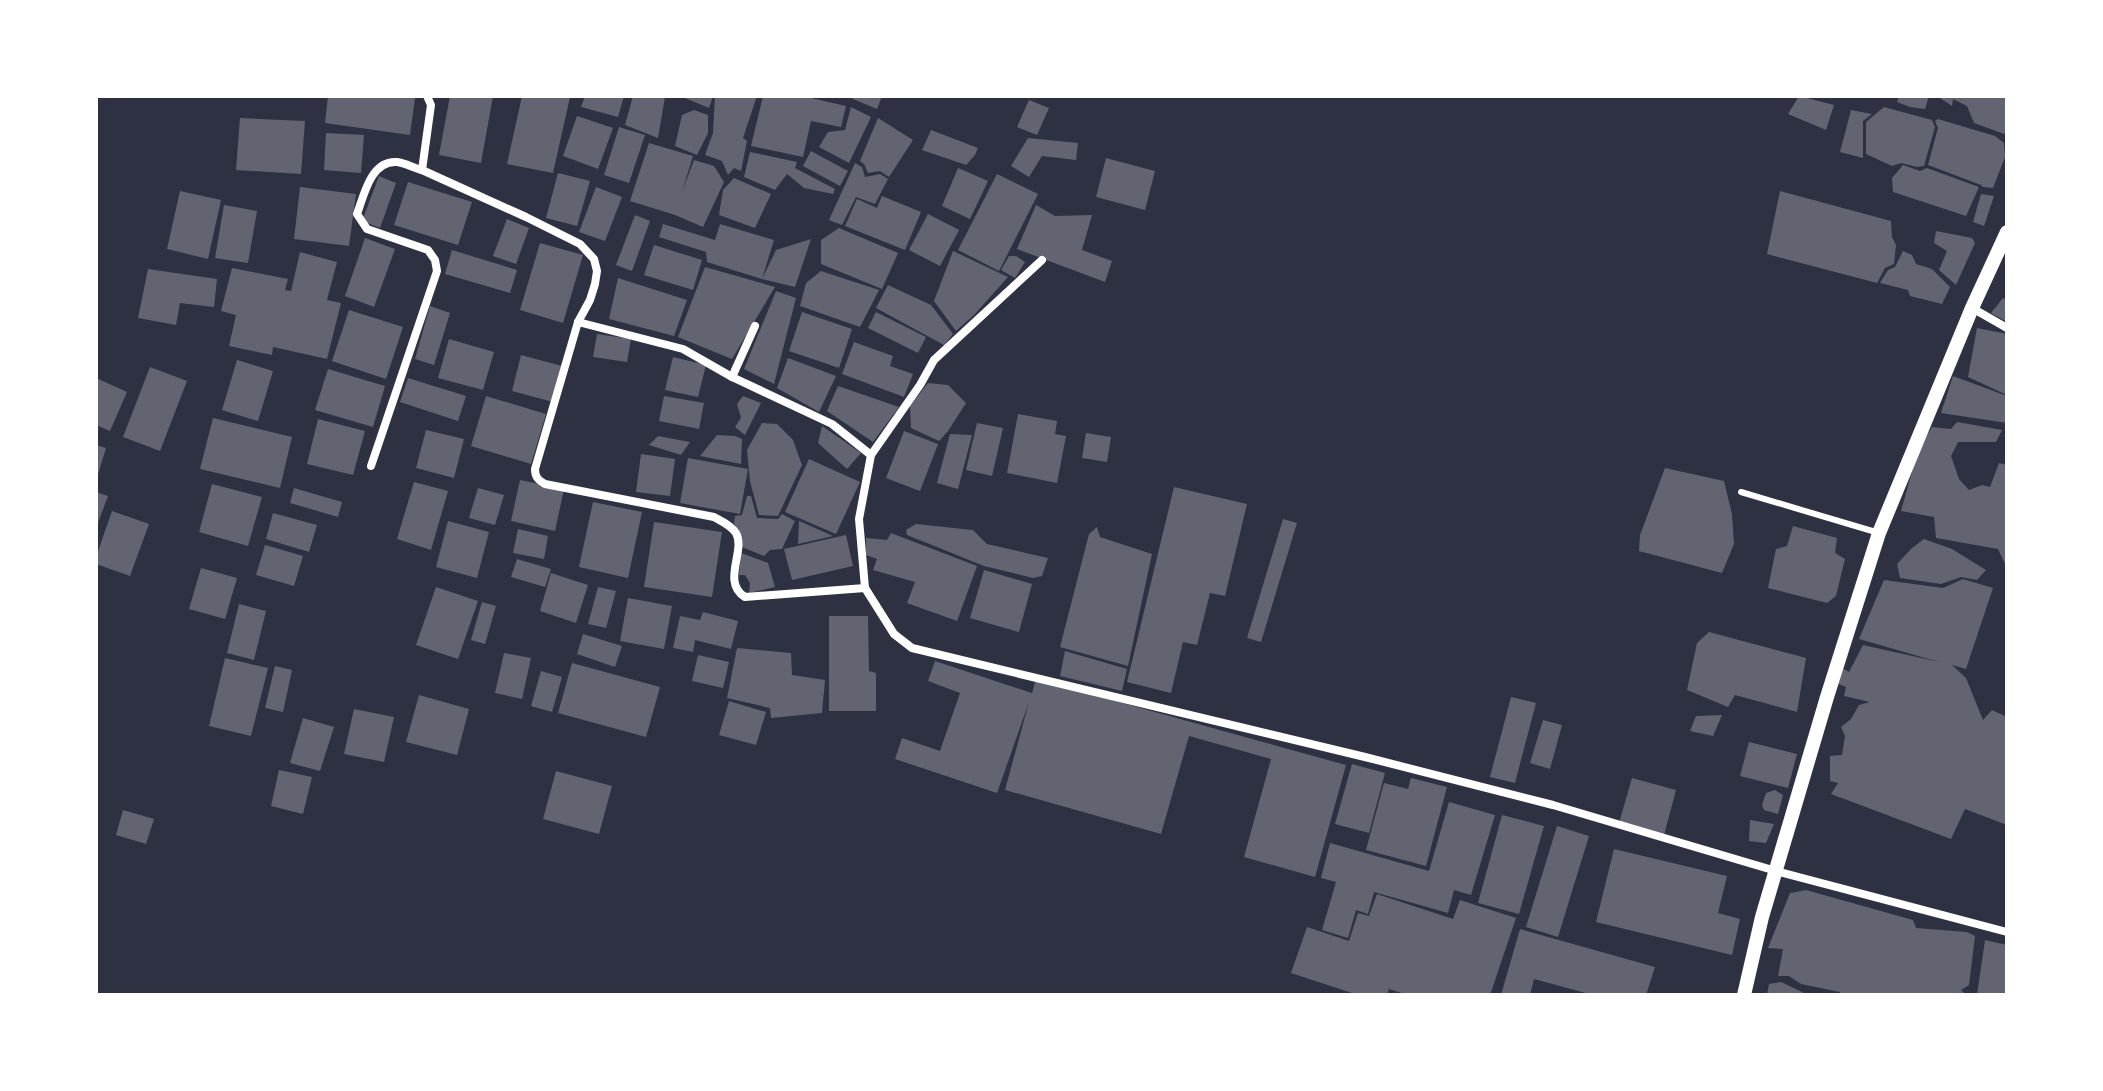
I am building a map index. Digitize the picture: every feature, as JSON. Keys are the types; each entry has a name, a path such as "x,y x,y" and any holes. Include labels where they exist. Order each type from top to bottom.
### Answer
{"street":[{"path":"422,170 431,105 427,96"},
{"path":"371,466 437,271 435,260 428,250 367,229 357,214 373,174 378,168 395,162 422,170 526,217 580,244 594,259 597,271 590,300 578,322 535,469 539,480 545,484 714,517 727,524 738,539 734,575 736,589 745,597 865,588"},
{"path":"1744,995 1762,917 1879,533 1972,308 2007,232"},
{"path":"1042,260 934,360 871,455 859,519 865,588 894,634 912,648 1553,805 1776,871 2007,932"},
{"path":"1972,308 2007,328"},
{"path":"578,322 683,349 732,377 832,424 871,455"},
{"path":"732,377 755,326"}],"lane":[{"path":"1741,492 1879,533"}],"building":[{"path":"328,96 415,98 410,135 325,123"},
{"path":"450,96 493,96 481,163 439,155"},
{"path":"522,96 570,97 553,173 507,164"},
{"path":"585,96 624,96 618,117 581,107"},
{"path":"633,96 665,97 658,138 625,125"},
{"path":"680,96 713,96 709,108"},
{"path":"715,96 757,96 743,138 747,141 741,171 734,168 728,175 722,161 705,155 713,133"},
{"path":"763,96 802,96 846,106 841,127 811,121 803,157 751,146"},
{"path":"852,96 882,96 877,109"},
{"path":"1799,96 1834,105 1826,130 1788,114"},
{"path":"1899,96 1929,96 1925,109 1897,102"},
{"path":"1937,96 2007,96 2007,131 2004,134 1974,123 1967,106 1953,99 1952,106"},
{"path":"1029,100 1049,108 1037,135 1017,127"},
{"path":"851,107 871,117 849,163 819,147 828,132 845,130"},
{"path":"1884,107 1932,120 1935,127 1924,166 1901,163 1892,166 1866,154 1866,122"},
{"path":"694,110 708,115 708,133 697,155 675,146 682,115"},
{"path":"1851,110 1872,114 1863,121 1863,158 1840,152"},
{"path":"577,116 613,128 598,169 563,156"},
{"path":"240,118 305,121 301,174 236,170"},
{"path":"878,118 913,140 889,177 880,171 868,173 860,161"},
{"path":"1938,119 1995,136 2004,143 2005,157 1993,188 1928,165 1938,128 1935,121"},
{"path":"619,127 645,135 629,183 604,175"},
{"path":"931,130 978,148 975,155 966,165 922,150"},
{"path":"326,133 364,135 361,173 324,170"},
{"path":"1028,138 1078,143 1076,160 1042,156 1029,177 1011,166"},
{"path":"649,143 693,156 682,192 694,160 714,166 724,182 703,227 630,201"},
{"path":"811,151 848,171 840,186 803,166"},
{"path":"750,152 797,162 795,168 835,189 833,194 804,188 787,174 775,190 744,177"},
{"path":"1106,158 1155,171 1145,210 1096,197"},
{"path":"855,163 862,167 865,177 880,174 888,179 875,204 856,197 842,225 829,220"},
{"path":"1903,165 1920,171 1927,168 1979,187 1966,216 1893,192 1892,178"},
{"path":"958,168 988,181 970,219 942,206"},
{"path":"558,173 590,181 577,226 546,218"},
{"path":"997,174 1038,194 999,271 958,250"},
{"path":"379,176 396,183 380,228 362,221"},
{"path":"734,178 771,194 755,228 719,215 723,190"},
{"path":"408,182 472,202 458,245 394,225"},
{"path":"300,187 356,194 349,246 294,239"},
{"path":"596,187 622,197 605,241 579,232"},
{"path":"180,191 221,200 208,259 167,249"},
{"path":"1780,191 1891,221 1896,245 1894,264 1885,268 1877,283 1767,254"},
{"path":"1981,194 1994,196 1984,226 1973,222"},
{"path":"882,196 921,212 905,250 845,226 857,199 877,208"},
{"path":"224,205 257,211 248,263 215,258"},
{"path":"1036,205 1055,216 1092,215 1082,250 1112,261 1105,282 1017,249"},
{"path":"928,214 959,230 940,266 909,250"},
{"path":"635,215 650,221 632,271 616,265"},
{"path":"507,219 529,228 516,264 493,256"},
{"path":"663,224 715,240 720,224 774,240 762,279 707,262 706,252 659,237"},
{"path":"839,228 898,253 882,289 821,264 821,240"},
{"path":"1936,231 1972,238 1975,243 1956,285 1939,270 1947,251 1934,243"},
{"path":"365,238 395,249 374,307 345,296"},
{"path":"811,239 795,287 762,279 776,250"},
{"path":"540,243 583,255 563,323 520,310"},
{"path":"654,245 702,260 693,290 644,275"},
{"path":"452,250 517,270 510,293 445,274"},
{"path":"953,251 1008,277 956,331 934,301"},
{"path":"1903,251 1912,255 1916,264 1932,269 1950,287 1942,304 1910,296 1908,290 1880,283 1888,270 1895,267"},
{"path":"300,252 337,262 327,300 341,303 327,359 273,347 272,355 229,346 236,315 221,311 232,268 288,279 285,290 291,291"},
{"path":"1009,256 1016,256 1025,262 1015,278 1001,270"},
{"path":"705,267 775,287 732,359 678,337"},
{"path":"148,269 217,279 214,307 180,303 176,325 138,318"},
{"path":"821,271 879,290 860,327 800,306 806,283"},
{"path":"618,278 687,300 674,336 609,319"},
{"path":"888,285 931,305 953,334 944,345 876,308"},
{"path":"776,291 796,298 774,384 744,369"},
{"path":"2003,298 2007,300 2007,322 1991,313"},
{"path":"430,306 450,313 434,365 415,359"},
{"path":"349,310 403,327 386,379 332,361"},
{"path":"802,312 852,329 839,368 789,351"},
{"path":"876,312 926,337 918,353 868,328"},
{"path":"1977,328 2007,334 2007,395 1968,377"},
{"path":"597,334 631,339 627,362 593,357"},
{"path":"449,339 494,352 483,390 438,378"},
{"path":"854,342 893,356 890,366 913,374 904,397 842,374"},
{"path":"521,355 562,366 553,402 512,391"},
{"path":"673,357 706,365 698,397 665,390"},
{"path":"788,358 836,376 819,412 777,388"},
{"path":"237,360 273,371 258,421 222,410"},
{"path":"150,367 187,381 160,451 123,437"},
{"path":"328,369 385,386 373,427 315,410"},
{"path":"1953,376 2007,396 2007,423 1941,413"},
{"path":"96,378 127,392 110,431 96,425"},
{"path":"408,378 466,396 458,421 400,402"},
{"path":"928,383 948,385 966,403 939,441 911,428 910,406"},
{"path":"838,386 899,407 873,442 827,411"},
{"path":"486,396 546,414 531,464 471,446"},
{"path":"664,396 704,403 699,429 659,421"},
{"path":"743,396 761,403 745,435 735,427 741,418 737,404"},
{"path":"1018,414 1057,421 1055,434 1066,436 1057,483 1007,473"},
{"path":"213,418 292,437 280,488 200,469"},
{"path":"318,419 365,431 353,475 307,464"},
{"path":"1957,422 2002,430 1996,442 1958,442 1951,456 1959,479 1969,490 1982,485 1990,487 1999,463 2007,465 2007,568 1998,549 1936,538 1934,517 1901,511 1918,450 1932,427 1951,429"},
{"path":"762,423 777,424 793,440 802,465 778,516 759,515 750,481 747,450"},
{"path":"977,423 1003,428 992,476 966,470"},
{"path":"822,426 861,453 847,469 818,443"},
{"path":"426,430 464,439 454,478 416,468"},
{"path":"904,431 938,444 920,491 886,478"},
{"path":"1086,433 1111,437 1107,462 1082,458"},
{"path":"950,434 972,435 958,489 937,483"},
{"path":"717,435 742,439 741,464 700,456"},
{"path":"658,436 690,442 681,455 649,445"},
{"path":"96,445 106,448 97,478 96,478"},
{"path":"641,454 675,459 670,496 636,492"},
{"path":"688,458 748,469 740,514 680,503"},
{"path":"809,459 860,482 836,534 785,512"},
{"path":"1665,468 1724,481 1732,514 1734,544 1722,573 1639,551 1640,535"},
{"path":"520,480 564,489 555,531 511,521"},
{"path":"414,482 448,491 431,550 397,539"},
{"path":"212,484 262,497 248,546 199,532"},
{"path":"1174,487 1247,504 1225,596 1210,593 1197,645 1183,642 1171,693 1127,682"},
{"path":"294,488 342,502 338,517 290,503"},
{"path":"478,488 504,495 495,525 469,518"},
{"path":"96,492 108,496 96,528"},
{"path":"747,496 751,496 757,518 778,519 782,514 795,521 782,549 770,550 764,556 742,547 740,533 734,524 735,516 742,515"},
{"path":"593,502 642,512 628,578 579,567"},
{"path":"112,511 149,524 130,576 96,564"},
{"path":"273,513 317,525 309,552 266,539"},
{"path":"1283,519 1297,523 1261,642 1247,638"},
{"path":"448,521 489,532 477,578 436,567"},
{"path":"799,521 833,536 798,544"},
{"path":"654,522 722,532 712,597 644,587"},
{"path":"916,524 973,530 987,544 1048,558 1042,576 1033,578 984,566 907,535 906,530"},
{"path":"1793,526 1837,538 1835,553 1845,559 1836,596 1827,603 1768,588 1776,549 1787,546"},
{"path":"1097,527 1100,537 1152,554 1128,666 1060,647 1089,534"},
{"path":"518,529 548,536 544,559 513,553"},
{"path":"891,533 977,566 957,621 907,603 915,582 873,570 877,559 866,555 866,538 887,540"},
{"path":"846,535 853,566 792,580 784,549"},
{"path":"1924,539 1952,549 1986,570 1977,580 1961,577 1941,584 1900,578 1897,564"},
{"path":"265,545 303,556 294,586 256,575"},
{"path":"741,553 768,563 775,587 749,593 750,583 745,575 739,575"},
{"path":"517,559 551,569 545,587 511,577"},
{"path":"201,568 237,578 225,619 189,609"},
{"path":"984,570 1032,584 1019,632 970,618"},
{"path":"551,573 588,585 576,623 540,611"},
{"path":"1963,579 1993,588 1966,669 1952,665 1966,678 1983,720 1992,710 2007,717 2007,825 1965,809 1951,839 1831,794 1838,783 1830,781 1830,756 1842,755 1845,736 1841,727 1851,719 1859,705 1870,702 1844,696 1846,687 1834,682 1842,668 1849,672 1863,645 1939,662 1859,639 1884,580 1943,588"},
{"path":"436,587 478,601 458,659 416,645"},
{"path":"598,587 616,591 606,628 588,624"},
{"path":"628,598 672,606 664,649 620,641"},
{"path":"482,602 496,606 485,644 471,640"},
{"path":"239,604 266,611 254,660 227,653"},
{"path":"703,612 738,621 731,649 695,640 693,652 673,648 680,616 700,620"},
{"path":"829,616 868,616 869,671 876,673 876,711 829,711"},
{"path":"1709,632 1806,658 1797,712 1735,695 1728,707 1687,690 1697,643"},
{"path":"583,634 622,646 615,667 577,654"},
{"path":"737,648 791,653 792,675 825,680 822,713 771,718 770,708 727,698"},
{"path":"1065,651 1127,669 1122,691 1060,676"},
{"path":"504,653 531,658 522,699 495,693"},
{"path":"698,655 729,662 723,688 692,681"},
{"path":"225,658 268,668 251,736 209,726"},
{"path":"935,661 1032,693 1036,679 1346,765 1315,877 1244,857 1271,759 1189,736 1161,834 1005,790 1029,702 997,793 895,759 902,738 940,751 960,693 928,681"},
{"path":"572,663 660,687 646,737 558,713"},
{"path":"275,666 292,670 283,712 265,708"},
{"path":"541,671 562,677 552,712 531,706"},
{"path":"419,695 469,709 457,755 406,742"},
{"path":"1511,697 1536,703 1515,783 1490,777"},
{"path":"729,701 766,712 756,745 719,735"},
{"path":"354,709 394,717 384,762 344,754"},
{"path":"1722,715 1713,736 1690,731 1696,716"},
{"path":"303,718 334,727 320,771 290,763"},
{"path":"1543,720 1562,725 1550,769 1530,763"},
{"path":"1749,742 1797,754 1788,788 1740,776"},
{"path":"1352,764 1385,773 1369,833 1335,824"},
{"path":"279,770 312,777 303,814 271,806"},
{"path":"556,771 612,786 599,834 543,819"},
{"path":"1411,778 1447,787 1426,866 1366,850 1384,783 1408,789"},
{"path":"1632,778 1676,790 1664,835 1619,823"},
{"path":"1775,790 1783,795 1778,814 1764,810 1762,805 1766,793"},
{"path":"1449,802 1495,815 1471,895 1454,890 1448,913 1374,892 1368,914 1356,910 1348,938 1322,930 1336,882 1321,878 1330,843 1429,871"},
{"path":"123,810 154,819 146,844 116,835"},
{"path":"1502,815 1544,826 1519,914 1478,903"},
{"path":"1750,820 1774,824 1766,843 1749,841"},
{"path":"1557,826 1589,836 1558,937 1526,927"},
{"path":"1614,849 1727,876 1718,913 1740,919 1732,955 1596,922"},
{"path":"1806,890 1913,920 1916,928 1967,932 1975,936 1969,985 1961,990 1966,995 1841,995 1840,992 1801,984 1789,976 1778,976 1783,949 1768,948 1790,893"},
{"path":"1377,894 1453,919 1460,900 1516,918 1490,995 1408,995 1389,989 1387,995 1358,995 1291,973 1307,927 1349,941 1358,913 1369,916"},
{"path":"1520,929 1655,967 1646,995 1593,995 1534,979 1530,995 1501,995"},
{"path":"1985,940 2007,945 2007,995 1977,995"},
{"path":"1781,982 1804,995 1767,995 1769,984"}]}
